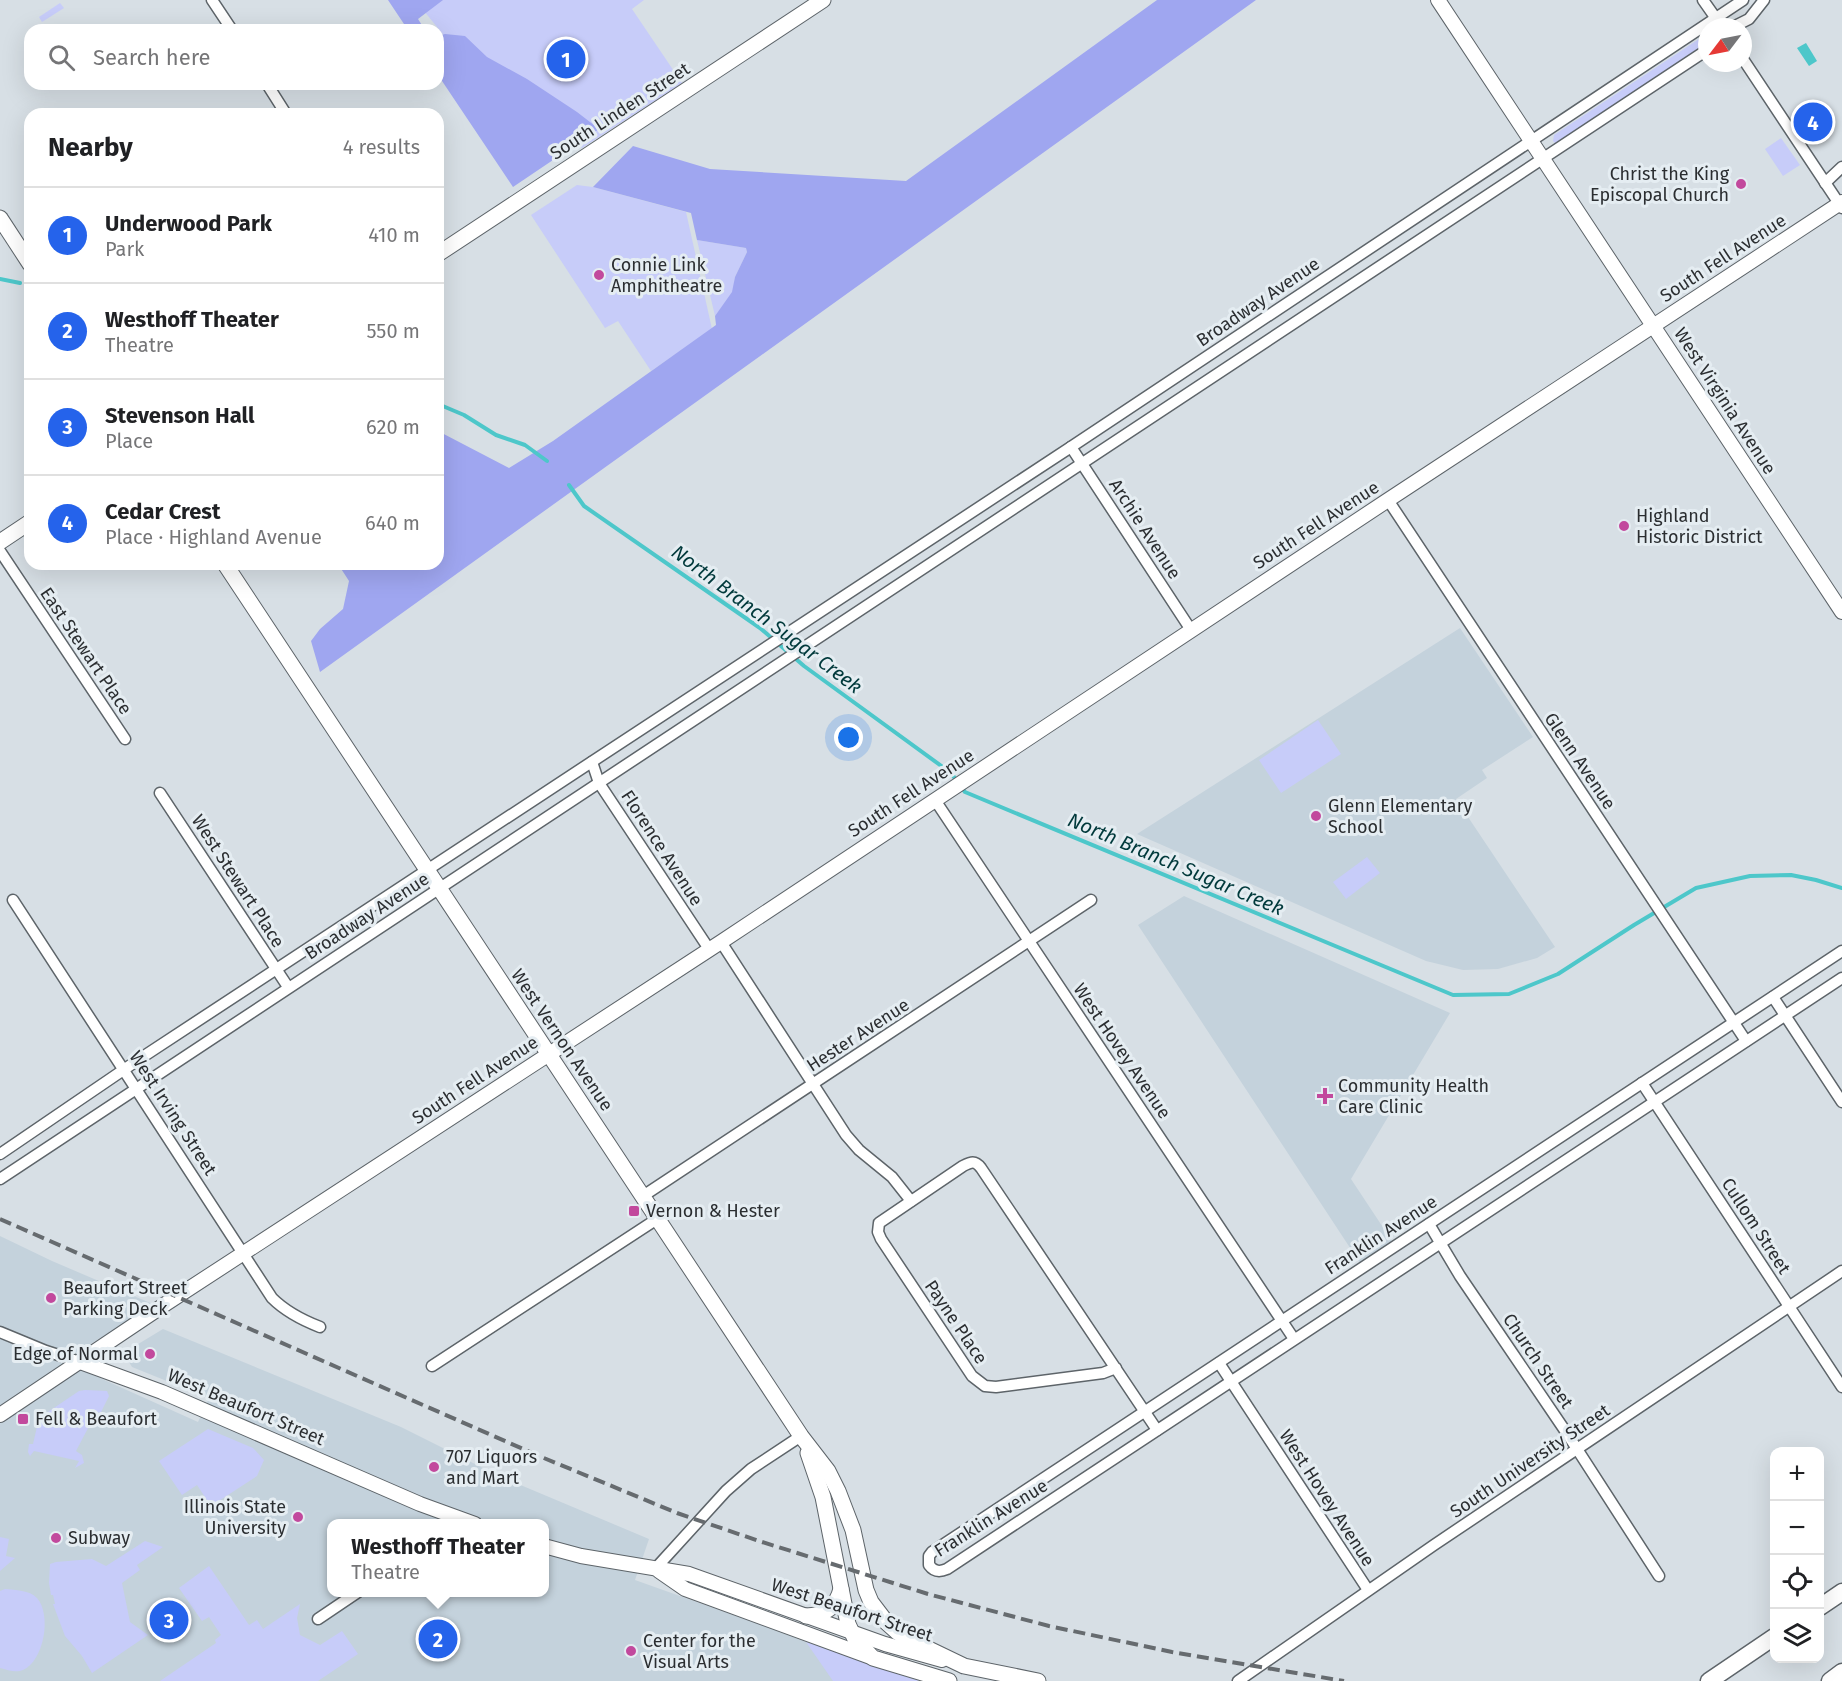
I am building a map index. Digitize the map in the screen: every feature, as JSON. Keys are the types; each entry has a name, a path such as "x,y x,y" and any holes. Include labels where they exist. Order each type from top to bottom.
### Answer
{"main road":[{"name":"South Linden Street","path":"444,250 823,0"},
{"path":"0,218 24,255"},
{"path":"0,542 24,526"},
{"name":"West Vernon Avenue","path":"229,570 801,1436 828,1471 853,1530 866,1590 878,1612 897,1632 964,1666"},
{"name":"West Vernon Avenue","path":"801,1436 823,1497 851,1632 873,1658"},
{"path":"806,1616 829,1610 838,1599 841,1589"},
{"path":"1824,1604 1842,1592"},
{"path":"1709,1681 1770,1640"},
{"name":"West Beaufort Street","path":"873,1658 949,1681"},
{"name":"West Beaufort Street","path":"964,1666 1038,1681"},
{"path":"1830,1681 1842,1672"}],"street":[{"path":"212,0 228,24"},
{"name":"West Virginia Avenue","path":"1438,0 1653,325 1838,597 1842,612"},
{"path":"1703,0 1716,18"},
{"name":"Broadway Avenue","path":"1724,18 1743,0"},
{"path":"1750,18 1764,0"},
{"name":"Broadway Avenue","path":"0,1154 426,870 1532,141 1698,36"},
{"name":"Broadway Avenue","path":"0,1179 1698,56"},
{"path":"1752,72 1841,204"},
{"path":"271,90 282,108"},
{"path":"1825,183 1842,167"},
{"name":"South Fell Avenue","path":"0,1415 715,946 1653,325 1841,204"},
{"name":"Archie Avenue","path":"1071,447 1191,630"},
{"name":"Glenn Avenue","path":"1388,500 1746,1041"},
{"name":"East Stewart Place","path":"0,550 125,739"},
{"path":"817,613 829,631"},
{"path":"740,664 752,683"},
{"name":"Florence Avenue","path":"592,762 599,783 813,1084"},
{"name":"West Stewart Place","path":"160,793 288,987"},
{"name":"West Hovey Avenue","path":"935,800 1294,1339"},
{"name":"West Irving Street","path":"13,900 272,1298 294,1316 320,1327"},
{"name":"Hester Avenue","path":"642,1196 1091,900"},
{"name":"Franklin Avenue","path":"1842,951 932,1552 929,1556 929,1565 936,1571 947,1569 1842,978"},
{"path":"1773,997 1842,1102"},
{"name":"Cullom Street","path":"1642,1083 1842,1387"},
{"path":"813,1084 846,1135 859,1150 892,1177 911,1201"},
{"name":"Payne Place","path":"1116,1368 1103,1373 996,1387 981,1384 972,1376 878,1232 879,1223 963,1166 977,1163 1116,1368 1157,1430"},
{"path":"432,1366 657,1219"},
{"name":"Church Street","path":"1429,1224 1439,1243 1659,1576"},
{"name":"South University Street","path":"1238,1681 1368,1590 1842,1270"},
{"name":"West Beaufort Street","path":"0,1332 46,1351 162,1392 458,1519"},
{"name":"West Hovey Avenue","path":"1219,1363 1368,1590"},
{"path":"655,1569 726,1491 751,1469 801,1436"},
{"name":"West Beaufort Street","path":"549,1547 580,1556 689,1574 885,1644 964,1666"},
{"name":"West Beaufort Street","path":"655,1569 685,1588 873,1658"},
{"path":"318,1619 352,1597"}],"shaded area":[{"path":"388,0 443,0 418,19 421,24 404,24"},
{"path":"415,0 644,0 632,9 682,83 582,148 487,80 444,36 444,24 435,24"},
{"path":"1157,0 1256,0 320,672 311,641 320,629 343,609 349,581 342,570 444,570 444,434 509,468 553,441 716,325 715,316 732,292 735,277 747,252 746,248 697,240 691,213 593,187 633,146 710,169 906,181"},
{"path":"60,3 64,8 42,22 39,17"},
{"path":"444,34 465,36 487,57 527,79 599,129 513,187 444,84"},
{"path":"1698,40 1698,53 1556,144 1553,141 1554,135"},
{"path":"1806,43 1817,61 1809,66 1797,48"},
{"path":"1781,138 1800,165 1783,176 1765,149"},
{"name":"Connie Link Amphitheatre","path":"577,185 593,187 686,212 712,329 651,371 618,321 605,328 531,215"},
{"path":"697,240 746,248 747,252 735,277 733,292 715,316"},
{"name":"Glenn Elementary School","path":"1460,628 1533,737 1482,770 1487,778 1456,799 1555,947 1537,958 1498,969 1463,970 1426,961 1137,834"},
{"path":"1318,720 1341,754 1281,793 1259,760"},
{"path":"1367,857 1380,873 1346,899 1333,882"},
{"name":"Community Health Care Clinic","path":"1184,896 1450,1013 1351,1179 1392,1241 1360,1263 1138,925"},
{"name":"Illinois State University","path":"0,1236 155,1305 62,1361 198,1422 209,1398 132,1367 129,1362 127,1356 130,1349 163,1329 401,1427 499,1476 649,1539 635,1580 922,1681 0,1681"},
{"path":"79,1391 107,1391 109,1396 101,1412 96,1413 76,1451 82,1455 84,1463 75,1468 79,1461 34,1451 30,1456 29,1444 33,1444 39,1418"},
{"path":"208,1429 253,1448 264,1460 257,1476 211,1506 197,1485 182,1495 159,1461"},
{"path":"0,1537 9,1539 6,1556 15,1558 0,1571"},
{"path":"145,1541 163,1547 137,1565 140,1570 122,1583 130,1622 148,1635 92,1673 82,1656 65,1636 53,1604 55,1604 53,1595 51,1595 50,1564 92,1559 106,1566"},
{"path":"209,1566 249,1625 257,1620 263,1629 300,1604 297,1618 300,1635 320,1645 342,1631 358,1654 318,1681 160,1681 216,1643 215,1640 221,1635 209,1617 202,1621 179,1588"},
{"path":"5,1589 34,1595 42,1606 44,1615 44,1637 41,1648 30,1665 20,1671 0,1668 0,1591"},
{"path":"806,1642 913,1679 922,1681 833,1681"}],"waterway":[{"name":"North Branch Sugar Creek","path":"0,279 20,283"},
{"name":"North Branch Sugar Creek","path":"444,407 464,415 496,435 525,445 547,461"},
{"name":"North Branch Sugar Creek","path":"569,485 584,506 760,628 804,666 951,773 965,792 1453,995 1509,994 1558,974 1696,888 1750,876 1791,875 1842,888"}],"railway":[{"path":"0,1219 539,1456 677,1513 928,1594 1049,1626 1172,1652 1344,1681"}],"place":[{"name":"Underwood Park","path":"566,59"},
{"name":"Cedar Crest","path":"1813,122"},
{"name":"Christ the King Episcopal Church","path":"1741,184"},
{"name":"Connie Link Amphitheatre","path":"599,275"},
{"name":"Highland Historic District","path":"1624,526"},
{"name":"Glenn Elementary School","path":"1316,816"},
{"name":"Community Health Care Clinic","path":"1325,1096"},
{"name":"Vernon & Hester","path":"634,1211"},
{"name":"Beaufort Street Parking Deck","path":"51,1298"},
{"name":"Edge of Normal","path":"150,1354"},
{"name":"Fell & Beaufort","path":"23,1419"},
{"name":"707 Liquors and Mart","path":"434,1467"},
{"name":"Illinois State University","path":"298,1517"},
{"name":"Subway","path":"56,1538"},
{"name":"Stevenson Hall","path":"169,1620"},
{"name":"Westhoff Theater","path":"438,1639"},
{"name":"Center for the Visual Arts","path":"631,1651"}]}
